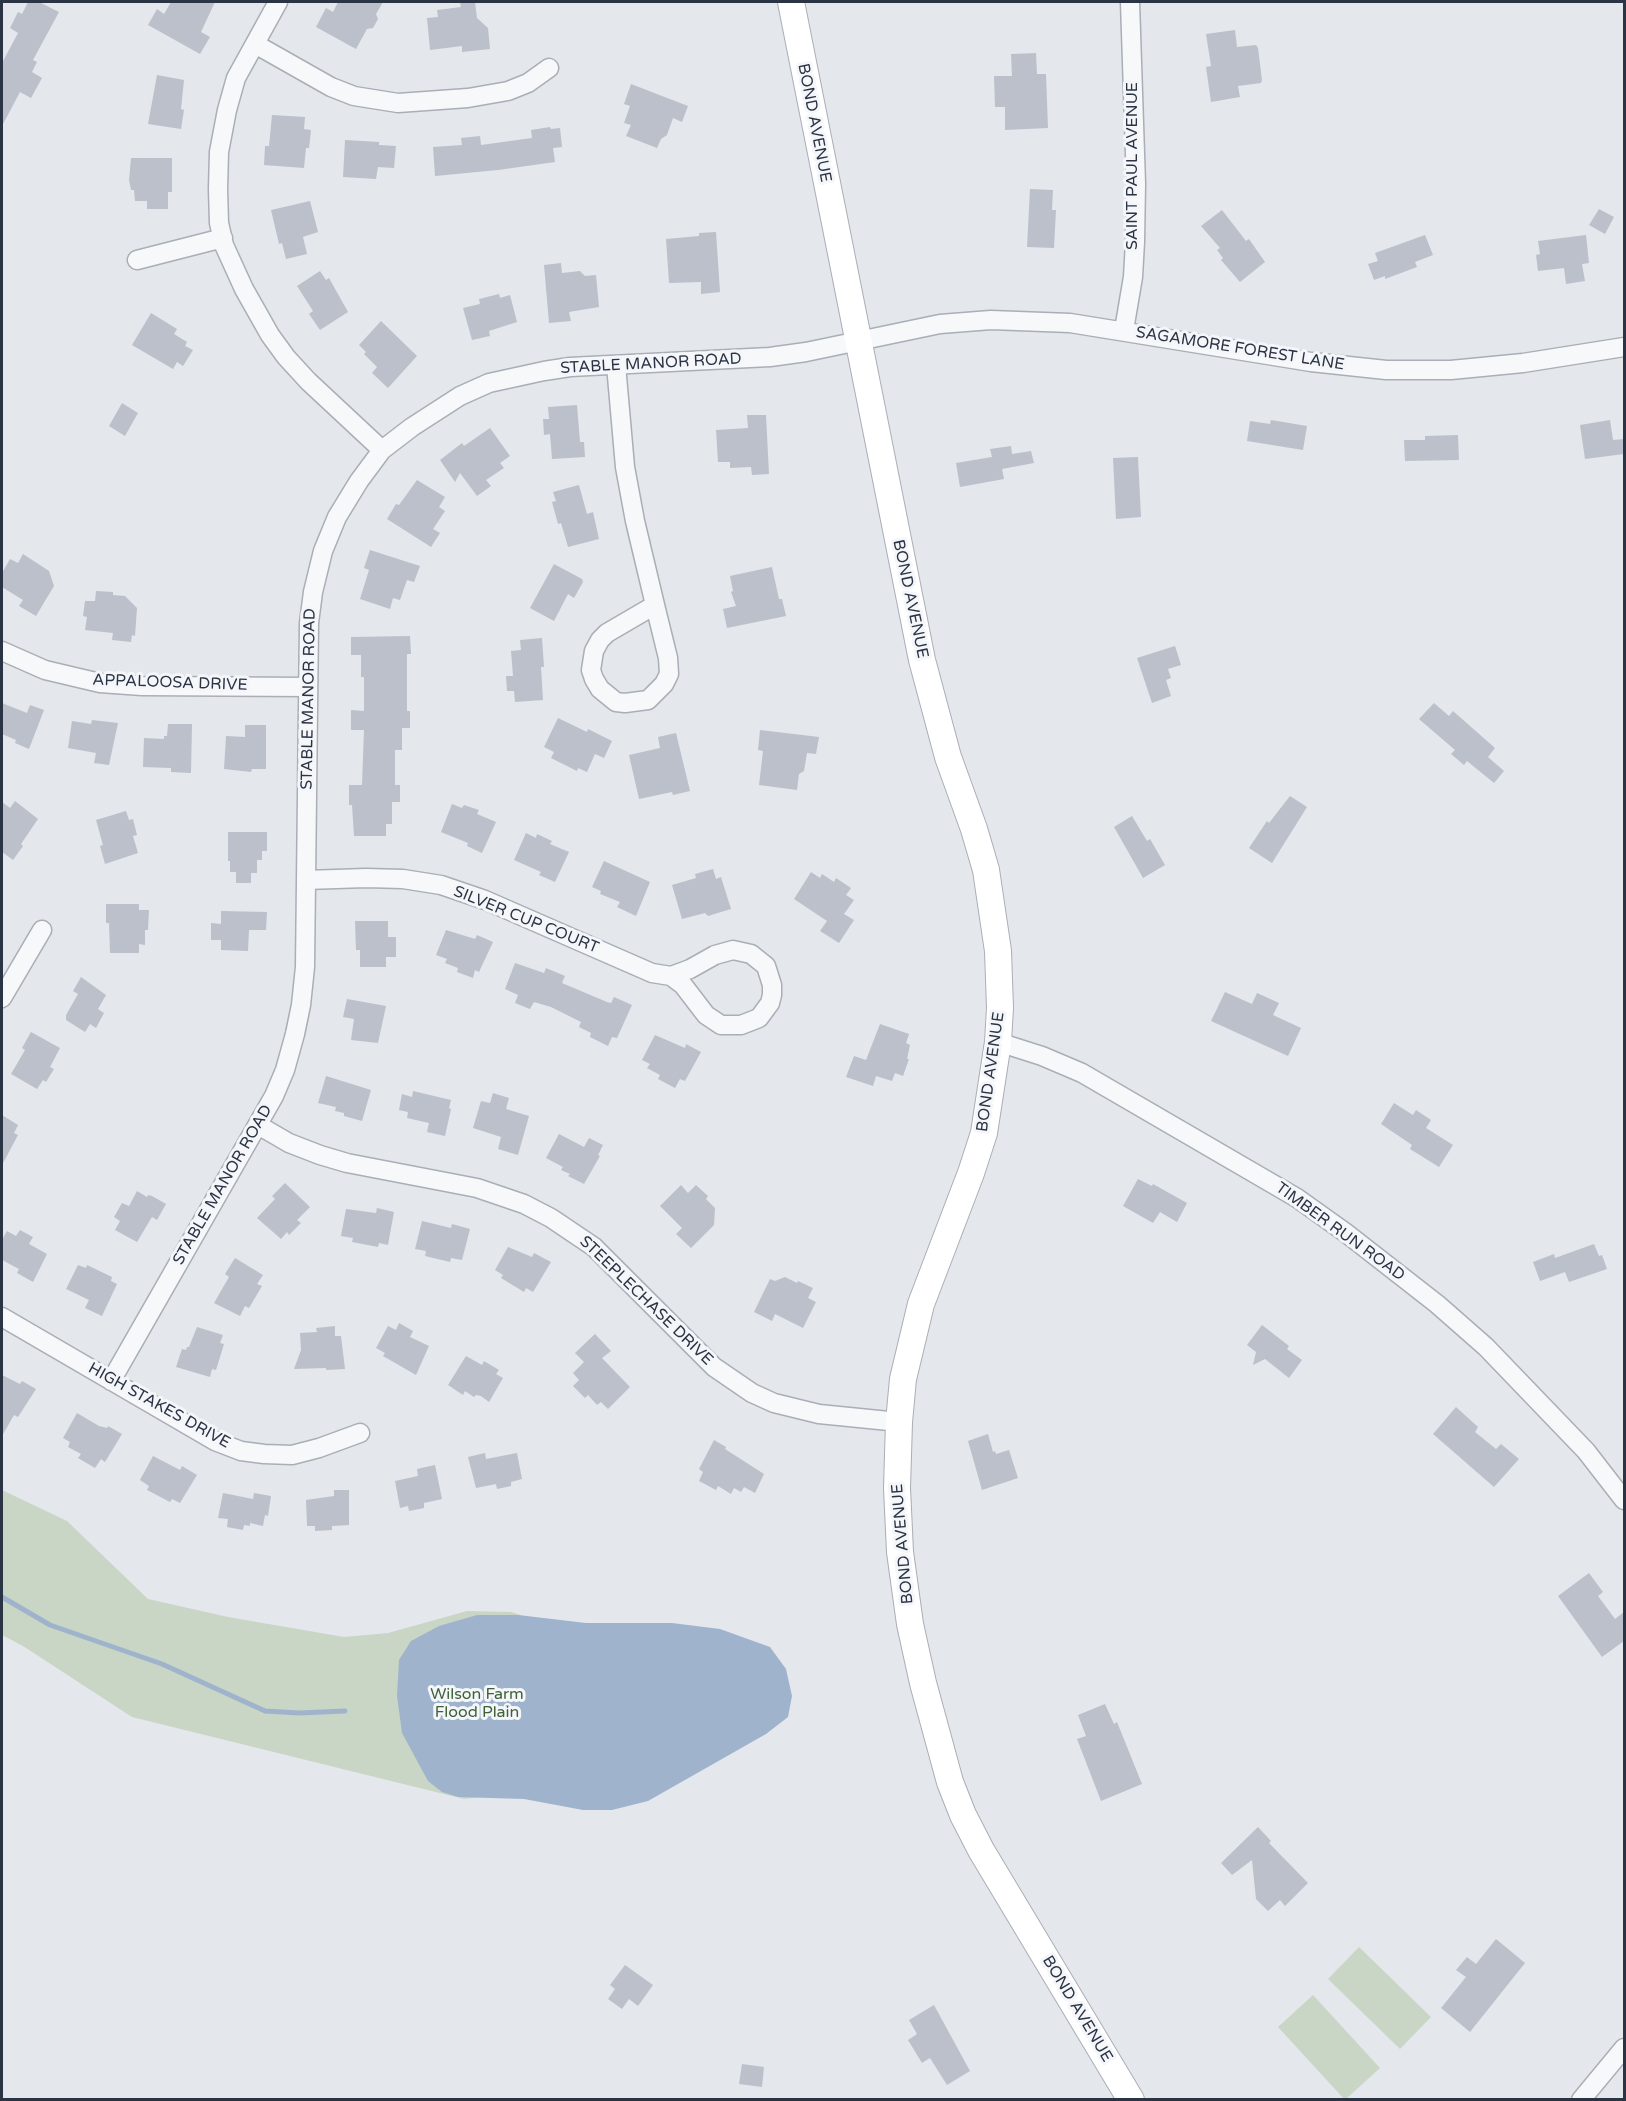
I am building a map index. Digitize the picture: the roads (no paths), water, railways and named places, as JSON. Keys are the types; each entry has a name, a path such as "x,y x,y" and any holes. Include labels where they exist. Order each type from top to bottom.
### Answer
{"street":[{"path":"278,2 236,78 227,110 219,152 219,223 244,289 270,335 308,381 382,450"},
{"name":"BOND AVENUE","path":"791,2 906,583 933,705 986,870 998,951 998,1042 984,1132 971,1173 921,1304 903,1379 897,1488 900,1552 910,1624 923,1683 950,1782 963,1815 981,1850 1131,2100"},
{"name":"SAINT PAUL AVENUE","path":"1124,330 1132,277 1136,207 1130,2"},
{"path":"255,44 332,87 354,96 386,102 438,101 508,91 528,82 549,68"},
{"path":"137,260 223,238"},
{"name":"SAGAMORE FOREST LANE","path":"857,342 940,324 991,320 1070,323 1311,362 1386,370 1451,370 1523,363 1624,346"},
{"name":"STABLE MANOR ROAD","path":"111,1381 258,1125 285,1070 301,1005 305,967 309,623 313,592 323,551 337,517 359,481 382,450 438,409 489,383 544,370 770,357 857,342"},
{"path":"616,365 625,467 668,658 669,674 664,684 648,700 625,704 616,702 600,689 594,679 592,660 594,651 607,633 655,604"},
{"name":"APPALOOSA DRIVE","path":"2,651 45,670 100,683 142,686 308,687"},
{"name":"SILVER CUP COURT","path":"306,880 403,879 441,885 485,900 652,973 671,976"},
{"path":"2,998 42,930"},
{"path":"733,950 742,951 751,954 766,966 772,985 770,1003 759,1018 750,1023 721,1024 713,1021 683,985 671,976 690,969 715,955 733,950"},
{"name":"TIMBER RUN ROAD","path":"998,1042 1082,1072 1297,1198 1346,1233 1437,1304 1486,1347 1586,1450 1624,1500"},
{"name":"STEEPLECHASE DRIVE","path":"258,1125 289,1143 320,1155 347,1163 477,1188 524,1204 551,1218 594,1247 714,1367 753,1392 774,1403 819,1414 899,1422"},
{"name":"HIGH STAKES DRIVE","path":"2,1317 215,1441 241,1450 292,1455 320,1448 360,1433"},
{"path":"1581,2100 1624,2048"}],"water":[{"path":"477,1615 518,1615 586,1623 672,1623 720,1629 770,1647 786,1669 792,1696 788,1717 766,1734 648,1801 612,1810 583,1810 524,1799 458,1797 442,1792 428,1781 402,1733 397,1696 399,1660 411,1641 439,1626"}],"waterway":[{"path":"2,1597 50,1625 162,1664 265,1711 299,1713 345,1711"}],"park label":[{"name":"Wilson Farm Flood Plain","path":"477,1704"}]}
